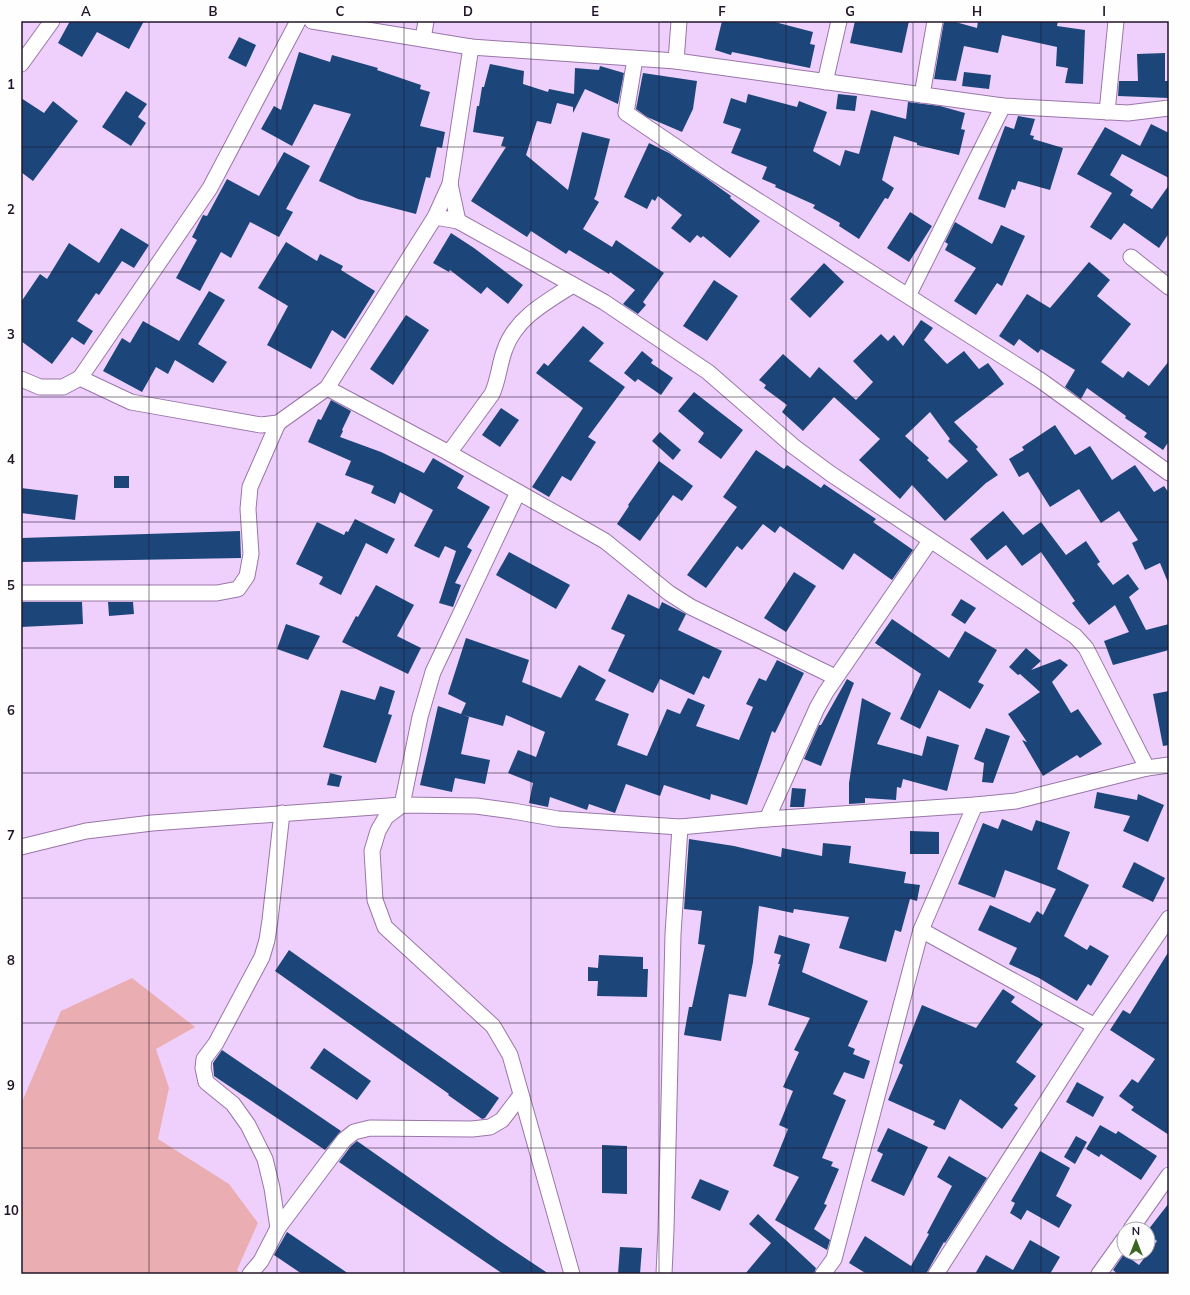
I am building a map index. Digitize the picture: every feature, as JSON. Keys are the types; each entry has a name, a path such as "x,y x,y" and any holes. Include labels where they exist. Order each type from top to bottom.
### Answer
{"street":[{"path":"21,64 52,21"},
{"path":"21,379 40,387 63,387 80,378 210,188 298,21"},
{"path":"312,21 471,47 676,61 1003,106 1128,113 1169,108"},
{"path":"424,39 426,21"},
{"path":"676,61 678,21"},
{"path":"825,82 839,21"},
{"path":"922,95 935,21"},
{"path":"1107,112 1116,21"},
{"path":"80,378 131,402 261,425 278,423 327,388 435,217 450,184 471,47"},
{"path":"635,59 626,113 716,174 909,294 1040,380 1169,473"},
{"path":"909,294 1003,106"},
{"path":"450,184 458,221"},
{"path":"435,217 458,221 604,302 708,372 809,458 930,541 1074,636 1086,648 1147,768"},
{"path":"1131,257 1169,287"},
{"path":"449,453 492,394 496,385 505,349 512,335 524,319 546,302 573,285"},
{"path":"327,388 449,453 605,541 669,593 691,607 835,677"},
{"path":"21,593 217,593 238,589 247,576 251,554 248,509 250,487 278,423"},
{"path":"518,492 433,672 420,717 402,805 386,817 378,831 372,850 375,900 385,926 493,1026 510,1055 572,1274"},
{"path":"767,819 817,708 835,677 930,541"},
{"path":"21,846 86,831 152,822 402,805 476,806 558,819 680,827 767,819 1016,801 1147,768 1169,765"},
{"path":"823,1274 834,1258 921,930 975,805"},
{"path":"278,1228 272,1188 265,1159 248,1125 233,1104 206,1082 203,1068 204,1059 216,1043 262,957 269,926 282,813"},
{"path":"664,1274 673,934 680,827"},
{"path":"936,1274 1095,1026 1169,918"},
{"path":"921,930 1095,1026"},
{"path":"250,1274 261,1261 278,1228 344,1140 354,1132 370,1128 472,1129 490,1127 502,1120 521,1095"},
{"path":"1137,1221 1169,1175"},
{"path":"1099,1274 1116,1250"}],"shaded area":[{"path":"132,978 195,1027 156,1049 169,1088 158,1139 229,1184 258,1223 237,1270 241,1274 21,1274 21,1104 61,1011"}],"building":[{"path":"70,21 144,21 129,49 97,32 82,57 58,43"},
{"path":"722,21 771,21 813,32 810,44 815,45 810,68 732,52 731,55 715,50"},
{"path":"855,21 909,21 902,53 850,43"},
{"path":"944,21 952,21 977,28 978,21 1058,21 1057,26 1085,30 1083,84 1065,83 1068,68 1056,66 1057,47 1002,35 998,53 964,46 956,81 934,79"},
{"path":"239,37 256,45 246,67 228,58"},
{"path":"299,52 330,62 332,55 378,68 377,70 421,85 420,89 430,92 420,126 445,132 442,148 437,147 430,178 426,177 416,214 358,199 319,181 351,114 314,104 292,146 261,129 274,106 281,110"},
{"path":"1165,53 1165,81 1169,81 1168,98 1118,96 1119,81 1138,81 1137,54"},
{"path":"490,64 524,71 523,84 548,92 549,89 574,94 575,68 599,70 600,66 624,73 618,104 585,89 573,113 573,107 557,103 551,124 537,121 526,155 568,190 582,132 610,139 594,199 599,202 583,229 612,247 616,240 664,273 643,302 646,305 638,314 623,304 635,290 610,272 609,274 569,250 566,254 531,231 527,237 471,201 506,147 501,146 504,137 473,132 477,106 479,106 482,87 484,87"},
{"path":"964,72 991,75 989,89 962,86"},
{"path":"643,73 697,81 693,109 682,132 647,117 636,109"},
{"path":"126,91 147,104 138,117 146,123 131,146 102,127"},
{"path":"748,94 797,107 799,101 827,112 813,151 840,166 845,150 859,154 871,110 906,119 908,102 940,106 965,113 961,129 965,130 959,155 917,145 917,143 894,136 882,180 894,188 888,199 885,198 859,239 839,226 840,223 813,208 815,205 775,187 776,185 762,179 767,167 731,153 741,129 723,123 731,98 746,103"},
{"path":"838,94 857,96 855,111 836,109"},
{"path":"21,98 44,113 53,101 78,121 33,181 21,172"},
{"path":"1018,116 1035,119 1030,135 1034,136 1033,139 1063,148 1050,190 1018,181 1015,190 1012,189 1005,208 978,199 1005,126 1014,129"},
{"path":"1151,124 1169,133 1169,178 1122,154 1110,175 1133,190 1130,195 1152,209 1169,185 1169,233 1159,248 1124,223 1111,240 1090,227 1112,193 1077,174 1105,127 1140,146"},
{"path":"649,143 669,153 706,178 731,196 730,198 760,221 730,258 703,236 701,238 697,235 690,243 671,228 682,215 658,196 655,201 652,199 647,209 624,197"},
{"path":"284,152 310,166 286,209 293,212 279,237 250,222 231,258 221,252 200,291 176,278 197,240 192,237 203,215 207,216 227,179 259,196"},
{"path":"910,212 932,226 909,262 887,248"},
{"path":"955,222 992,244 1001,225 1025,236 1002,286 997,283 976,315 954,301 976,268 945,250 948,244 945,242"},
{"path":"121,228 149,245 134,268 122,261 99,295 96,293 77,321 93,331 84,345 72,337 52,364 21,341 21,302 40,274 47,279 69,243 99,263"},
{"path":"451,233 474,248 523,285 508,304 487,287 481,294 450,270 449,272 433,263"},
{"path":"286,242 317,261 320,254 343,266 341,270 375,291 345,339 332,330 311,369 267,345 288,306 258,288"},
{"path":"1089,262 1110,280 1097,296 1131,324 1101,362 1123,378 1128,371 1149,386 1169,361 1169,441 1163,450 1144,437 1147,433 1087,388 1081,399 1065,387 1075,370 1041,349 1038,353 1019,339 1014,346 999,336 1027,294 1050,308"},
{"path":"824,263 844,282 810,318 790,299"},
{"path":"714,280 738,296 707,341 683,326"},
{"path":"209,291 225,300 198,344 227,362 213,383 175,360 168,374 156,367 142,392 103,371 122,338 130,343 143,321 179,341"},
{"path":"406,315 429,330 393,385 370,369"},
{"path":"921,320 933,328 924,340 947,364 964,351 979,369 988,363 1004,384 954,422 978,447 976,449 998,475 986,483 945,521 912,485 900,499 859,460 880,439 834,397 803,431 782,412 787,405 764,388 766,385 759,380 783,354 810,378 819,367 856,400 873,382 853,361 881,334 888,341 894,335 903,346","holes":["930,412 950,439 948,441 968,461 947,479 927,460 929,458 905,436"]},
{"path":"583,326 604,343 589,361 625,387 588,437 596,442 571,481 562,476 549,497 532,487 583,408 536,373 544,363 548,366"},
{"path":"642,351 653,360 651,363 673,378 661,395 638,379 635,382 624,373"},
{"path":"694,392 743,430 721,459 698,442 704,433 678,411"},
{"path":"331,400 351,411 340,437 381,452 424,473 433,458 464,476 457,488 490,507 467,547 472,550 455,583 461,585 453,607 439,603 456,551 445,546 439,558 414,546 433,510 400,492 395,504 371,493 374,486 345,475 351,461 308,442 318,419 321,420"},
{"path":"501,408 519,420 500,447 482,435"},
{"path":"1055,425 1075,455 1090,446 1112,480 1135,465 1154,492 1164,486 1169,493 1169,585 1160,563 1145,570 1132,543 1138,540 1119,511 1101,523 1079,489 1050,507 1028,472 1019,477 1009,459 1024,450 1022,447"},
{"path":"660,432 681,450 673,460 652,441"},
{"path":"756,450 784,469 787,465 821,488 824,484 876,519 873,522 913,550 892,580 854,553 843,570 780,526 775,533 763,524 742,550 737,546 706,588 687,575 737,507 723,497"},
{"path":"659,461 693,486 682,501 673,495 640,541 617,524 629,506 628,505"},
{"path":"114,476 129,476 129,488 114,488"},
{"path":"21,488 78,495 75,520 21,513"},
{"path":"1003,511 1023,535 1041,522 1066,555 1086,541 1100,562 1097,564 1113,585 1128,574 1139,589 1129,597 1146,630 1169,624 1169,650 1113,665 1104,641 1129,632 1115,605 1089,625 1072,603 1075,601 1041,552 1022,566 1006,545 987,560 970,539"},
{"path":"355,519 395,539 387,554 366,543 341,595 319,584 323,577 296,564 317,522 344,535 346,531 348,532"},
{"path":"240,531 241,558 21,562 21,538"},
{"path":"509,552 570,585 556,609 496,575"},
{"path":"794,572 816,586 786,632 764,618"},
{"path":"376,585 414,605 397,636 421,648 408,674 342,642 356,616 358,617"},
{"path":"628,594 659,609 662,602 686,614 678,630 722,651 709,679 703,676 694,695 660,679 653,693 608,671 625,635 611,629"},
{"path":"961,599 976,608 965,624 951,615"},
{"path":"21,602 82,602 83,624 21,627"},
{"path":"108,602 133,602 134,614 109,616"},
{"path":"892,619 949,658 965,631 997,650 978,682 984,685 970,709 939,690 920,729 900,719 921,674 875,643"},
{"path":"286,624 320,636 308,660 277,649"},
{"path":"466,638 529,660 522,682 561,698 579,665 606,680 595,700 629,714 617,745 647,756 667,709 680,714 688,698 705,705 696,726 739,740 753,707 746,704 759,678 766,681 777,660 804,673 775,733 772,731 747,805 711,794 710,800 664,785 660,796 626,784 615,813 589,804 587,810 550,797 548,807 529,803 533,783 508,773 518,750 536,757 545,732 506,715 503,726 463,715 469,717 461,754 490,760 485,784 455,778 452,792 420,785 438,706 461,714 466,703 448,694"},
{"path":"1026,648 1041,661 1031,670 1060,659 1068,665 1052,682 1071,713 1078,709 1102,744 1080,758 1077,755 1043,776 1022,740 1027,742 1008,714 1040,692 1020,674 1018,675 1009,667"},
{"path":"847,679 854,683 821,766 804,759 819,725 821,725"},
{"path":"380,686 395,691 388,714 392,715 376,763 323,747 341,690 375,700"},
{"path":"1169,691 1169,745 1163,746 1153,694"},
{"path":"862,698 891,713 877,744 922,756 927,736 959,745 947,791 903,779 901,788 897,787 896,800 865,798 865,803 849,804 849,783"},
{"path":"986,728 1010,736 993,783 982,782 984,763 974,759"},
{"path":"330,773 342,776 339,787 327,785"},
{"path":"792,788 806,789 804,807 790,807"},
{"path":"1097,792 1137,800 1138,794 1164,805 1148,842 1123,831 1130,816 1094,808"},
{"path":"1002,819 1032,831 1036,820 1070,832 1057,869 1089,885 1064,936 1087,950 1090,945 1109,956 1091,986 1088,984 1077,1001 1039,978 1009,964 1017,948 978,930 990,905 1030,923 1037,911 1043,915 1056,889 1005,870 995,898 958,884 983,823 998,829"},
{"path":"910,831 939,832 939,854 910,854"},
{"path":"689,839 734,846 781,857 782,848 822,856 823,843 851,846 849,863 906,872 904,883 920,885 917,901 910,899 901,932 895,930 886,962 839,948 849,917 794,909 793,913 759,906 753,962 746,997 729,994 721,1041 684,1035 689,1007 692,1007 705,945 698,944 702,911 684,909"},
{"path":"1134,862 1165,878 1153,902 1122,887"},
{"path":"779,935 810,944 802,972 868,1001 848,1046 855,1049 853,1054 870,1061 864,1079 844,1072 833,1094 846,1100 822,1158 833,1162 831,1166 839,1169 824,1204 827,1205 814,1229 830,1240 827,1250 775,1220 799,1177 773,1166 788,1129 779,1125 793,1091 783,1087 799,1052 794,1050 810,1018 768,1005 780,964 778,964 781,955 774,953"},
{"path":"289,950 499,1098 485,1118 482,1119 275,971"},
{"path":"1169,951 1169,1135 1131,1110 1134,1107 1119,1096 1132,1079 1138,1083 1155,1059 1110,1030 1123,1010 1130,1014"},
{"path":"599,955 643,957 643,969 648,969 647,997 597,996 598,981 588,981 588,967 598,968"},
{"path":"1003,989 1015,997 1011,1002 1043,1024 1016,1062 1036,1076 1014,1105 1018,1108 1002,1129 960,1099 945,1130 933,1125 935,1121 888,1100 903,1065 899,1063 922,1005 976,1028"},
{"path":"324,1048 371,1081 357,1100 310,1068"},
{"path":"222,1050 341,1131 325,1150 214,1076 213,1063"},
{"path":"1077,1082 1104,1097 1093,1117 1066,1102"},
{"path":"1100,1125 1116,1134 1118,1131 1157,1156 1141,1180 1101,1154 1099,1157 1086,1149"},
{"path":"888,1128 928,1147 904,1196 871,1181 883,1154 877,1151"},
{"path":"1076,1136 1087,1142 1075,1164 1064,1157"},
{"path":"357,1141 549,1274 503,1274 339,1162 351,1146"},
{"path":"602,1145 627,1146 627,1194 602,1193"},
{"path":"1040,1151 1070,1168 1056,1196 1072,1205 1059,1228 1027,1210 1021,1220 1010,1213 1015,1203 1011,1201"},
{"path":"949,1156 987,1178 945,1243 944,1242 926,1274 867,1274 849,1263 865,1236 911,1266 929,1234 927,1233 952,1186 937,1177"},
{"path":"700,1179 729,1191 720,1211 691,1198"},
{"path":"1169,1203 1169,1274 1118,1274 1113,1270 1119,1261 1134,1261 1139,1265 1142,1261 1156,1261 1157,1241 1155,1221"},
{"path":"758,1214 816,1268 814,1274 745,1274 771,1243 749,1224"},
{"path":"287,1232 349,1274 302,1274 274,1255"},
{"path":"1030,1240 1060,1257 1050,1274 975,1274 986,1255 1013,1270"},
{"path":"620,1247 642,1248 640,1274 618,1274"}]}
